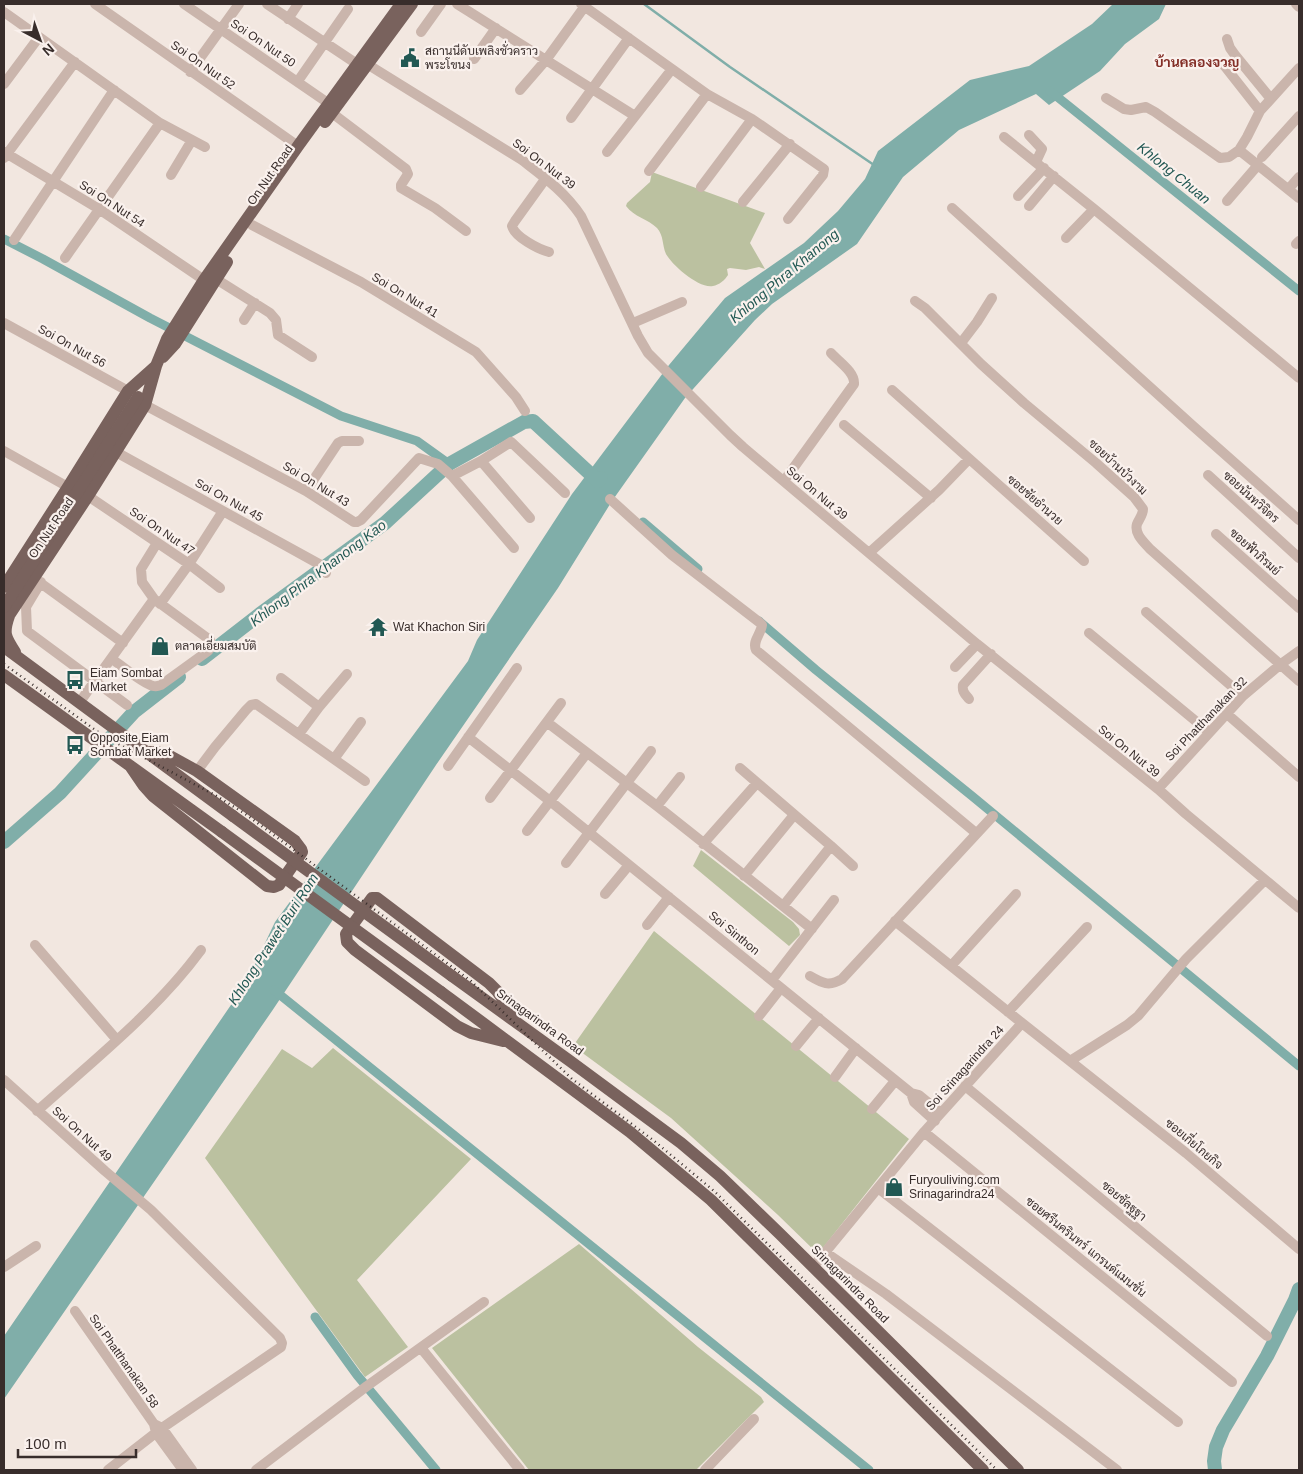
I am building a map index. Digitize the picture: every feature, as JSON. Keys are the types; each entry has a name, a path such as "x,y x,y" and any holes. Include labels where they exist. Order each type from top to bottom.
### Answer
{"main road":[{"name":"On Nut Road","path":"6,615 171,342 301,148 362,64 398,8 412,4"},
{"name":"On Nut Road","path":"211,282 252,225 301,148"},
{"name":"On Nut Road","path":"6,615 34,583 116,452 137,398"},
{"name":"On Nut Road","path":"6,579 68,488 137,398"},
{"path":"6,579 13,587 19,589 34,583"},
{"path":"6,615 6,637 21,660"},
{"name":"Srinagarindra Road","path":"4,647 144,752 681,1143 720,1176 1018,1470"},
{"path":"5,676 222,832 630,1132 711,1200 982,1470"},
{"path":"131,767 153,796 267,886 274,887 279,885 302,852 295,841 197,770 174,757 144,752"},
{"path":"509,1042 478,1035 457,1026 355,950 347,942 346,934 372,898 377,898 489,983 497,991 520,1024"}],"street":[{"name":"Soi On Nut 52","path":"95,4 301,148"},
{"name":"Soi On Nut 50","path":"184,4 298,81 406,169 408,174 400,185 401,188 436,208 466,231"},
{"path":"190,72 239,4"},
{"name":"Soi On Nut 39","path":"267,4 325,42 522,160 546,178 571,200 581,216 638,336 648,353 730,435 977,644 1158,789 1299,908"},
{"path":"288,19 298,4"},
{"path":"421,32 441,4"},
{"path":"457,4 635,116"},
{"path":"1296,4 1299,7"},
{"path":"520,90 546,60 583,5 707,94 752,119 821,166 824,172 788,219"},
{"path":"298,81 348,9"},
{"path":"4,12 160,123 205,147"},
{"path":"474,59 496,28"},
{"path":"4,84 39,36"},
{"path":"571,118 629,38"},
{"path":"1227,39 1235,55 1271,99"},
{"path":"5,155 75,62"},
{"path":"1223,64 1260,111"},
{"path":"1106,98 1124,109 1131,110 1146,107 1220,158 1229,157 1239,150 1260,111 1299,68"},
{"path":"607,152 672,69"},
{"path":"14,240 114,90"},
{"path":"649,171 707,94"},
{"path":"1227,201 1299,116"},
{"path":"701,187 752,119"},
{"path":"65,258 160,123"},
{"path":"1018,196 1040,165 1042,149 1029,135"},
{"path":"1004,137 1094,208 1299,378"},
{"path":"171,175 192,140"},
{"path":"743,202 790,144"},
{"path":"1239,150 1260,161 1299,198"},
{"name":"Soi On Nut 54","path":"5,155 99,209 211,282 270,313 276,320 278,335 312,357"},
{"path":"1029,206 1054,176"},
{"path":"1292,186 1299,177"},
{"path":"546,178 512,226 515,233 540,250 549,252"},
{"path":"952,208 1192,426 1299,520"},
{"path":"1066,238 1094,208"},
{"name":"Soi On Nut 41","path":"252,225 361,282 476,352 516,397 525,410"},
{"path":"962,343 992,298"},
{"name":"ซอยบ้านบัวงาม","path":"915,301 926,308 981,364 1024,403 1134,497 1144,509 1137,525 1137,532 1140,538 1299,681"},
{"path":"632,323 682,302"},
{"path":"244,320 255,304"},
{"name":"Soi On Nut 56","path":"4,324 137,398"},
{"path":"784,481 854,384 852,375 831,354"},
{"name":"ซอยชัยอำนวย","path":"892,390 1084,561"},
{"name":"Soi On Nut 43","path":"137,398 306,492 354,522 360,520 419,458 445,470"},
{"path":"844,425 931,498"},
{"path":"306,492 338,443 342,441 359,441"},
{"path":"514,548 445,470 481,462 511,442 564,493"},
{"name":"Soi On Nut 45","path":"116,452 323,568"},
{"path":"5,455 68,488"},
{"path":"869,553 931,498 969,459"},
{"path":"481,462 530,518"},
{"name":"ซอยนันทวิจิตร","path":"1208,475 1299,558"},
{"name":"Soi On Nut 47","path":"88,496 189,564 220,588"},
{"path":"610,499 672,554 762,625 755,643 756,650 976,834"},
{"path":"80,703 123,643 189,564 223,511"},
{"name":"ซอยฟ้าภิรมย์","path":"1216,534 1299,608"},
{"path":"112,659 143,681 156,686 161,685 211,647 210,640 157,601 142,582 141,569 157,543"},
{"path":"123,643 34,583 26,607 27,631 127,705"},
{"path":"1146,612 1243,696"},
{"path":"1090,633 1209,732"},
{"path":"955,667 977,644"},
{"name":"Soi Phatthanakan 32","path":"1158,789 1243,696 1299,651"},
{"path":"969,699 962,689 963,685 991,654"},
{"path":"448,766 517,668"},
{"path":"299,734 347,674"},
{"path":"282,678 319,707"},
{"path":"197,770 246,710 254,704 365,781"},
{"path":"490,798 561,704"},
{"path":"1227,714 1299,777"},
{"path":"334,759 362,722"},
{"path":"548,723 812,929"},
{"name":"Soi Sinthon","path":"468,737 589,832 896,1080 911,1093 914,1102 938,1117"},
{"path":"566,863 651,751"},
{"path":"527,831 587,753"},
{"path":"740,768 853,866"},
{"path":"656,806 680,777"},
{"path":"704,844 757,783"},
{"path":"744,876 794,815"},
{"path":"810,976 821,982 835,983 842,979 993,816"},
{"path":"783,906 830,846"},
{"path":"605,894 629,865"},
{"path":"1070,1060 1127,1025 1138,1016 1186,959 1264,880"},
{"path":"951,966 1016,894"},
{"path":"647,925 669,897"},
{"path":"772,980 834,900"},
{"path":"895,921 1022,1023"},
{"path":"1008,1012 1087,927"},
{"path":"35,945 117,1040"},
{"path":"37,1111 117,1040 173,986 201,950"},
{"path":"759,1016 782,988"},
{"path":"796,1046 819,1018"},
{"name":"Soi Srinagarindra 24","path":"813,1267 924,1132 1022,1023 1070,1060"},
{"path":"834,1077 856,1048"},
{"name":"ซอยเกี่ยโกยกิจ","path":"1070,1060 1186,1153 1299,1249"},
{"name":"Soi On Nut 49","path":"4,1080 146,1205 280,1338 282,1344 280,1347 157,1428"},
{"path":"872,1109 896,1080"},
{"name":"ซอยชัลฐฐา","path":"965,1086 1267,1336"},
{"name":"ซอยศรีนครินทร์ แกรนด์แมนชั่น","path":"924,1132 1232,1382"},
{"path":"878,1188 1178,1422"},
{"path":"4,1268 36,1246"},
{"path":"825,1252 886,1294 1117,1470"},
{"path":"256,1470 367,1386 484,1302"},
{"name":"Soi Phatthanakan 58","path":"75,1311 157,1428 183,1470"},
{"path":"420,1348 520,1470"},
{"path":"705,1470 754,1419"},
{"path":"108,1470 157,1428"},
{"name":"Soi Phatthanakan 58","path":"157,1428 192,1470"}],"green space":[{"path":"652,172 765,213 750,243 765,269 759,267 746,270 730,268 727,269 728,275 725,279 713,286 701,284 680,270 666,254 661,234 657,228 633,213 626,206 650,182"},
{"path":"701,850 793,922 799,929 800,935 789,946 693,866"},
{"path":"654,931 909,1139 818,1254 671,1118 573,1046"},
{"path":"333,1048 471,1159 357,1280 408,1347 365,1377 205,1158 282,1049 312,1068"},
{"path":"579,1244 698,1347 761,1397 764,1402 696,1470 529,1470 432,1348"}],"water":[{"path":"1113,4 1166,4 1159,19 1125,44 1100,71 1049,105 1036,94 959,130 903,177 857,244 772,304 755,320 685,398 612,501 558,588 436,765 272,1011 4,1399 4,1336 246,983 275,922 468,661 477,640 572,494 669,365 725,298 804,243 838,211 865,179 878,151 970,80 1029,66 1092,24"}],"waterway":[{"path":"644,4 730,67 874,165"},
{"name":"Khlong Chuan","path":"1050,91 1299,291"},
{"path":"4,239 150,318 341,416 417,441 449,464"},
{"name":"Khlong Phra Khanong Kao","path":"202,659 260,614 385,523 449,464 524,422 533,421 598,481 601,478"},
{"path":"643,522 698,569"},
{"path":"759,621 816,670 1299,1066"},
{"name":"Khlong Phra Khanong Kao","path":"4,842 60,793 134,712 179,677"},
{"path":"274,990 869,1470"},
{"path":"1215,1470 1216,1447 1223,1430 1267,1356 1299,1289"},
{"path":"315,1317 357,1375 436,1470"}],"railway":[{"path":"4,664 105,737 215,795 244,813 471,981 572,1079 653,1140 714,1191 997,1470"}],"place":[{"name":"สถานนีดับเพลิงชั่วคราว พระโขนง","path":"410,58"},
{"name":"Wat Khachon Siri","path":"378,627"},
{"name":"ตลาดเอี่ยมสมบัติ","path":"160,646"},
{"name":"Eiam Sombat Market","path":"75,680"},
{"name":"Opposite Eiam Sombat Market","path":"75,745"},
{"name":"Furyouliving.com Srinagarindra24","path":"894,1187"}],"district":[{"name":"บ้านคลองจวญ","path":"1197,62"}],"water label":[{"name":"Khlong Phra Khanong","path":"784,276"},
{"name":"Khlong Prawet Buri Rom","path":"273,939"}]}
